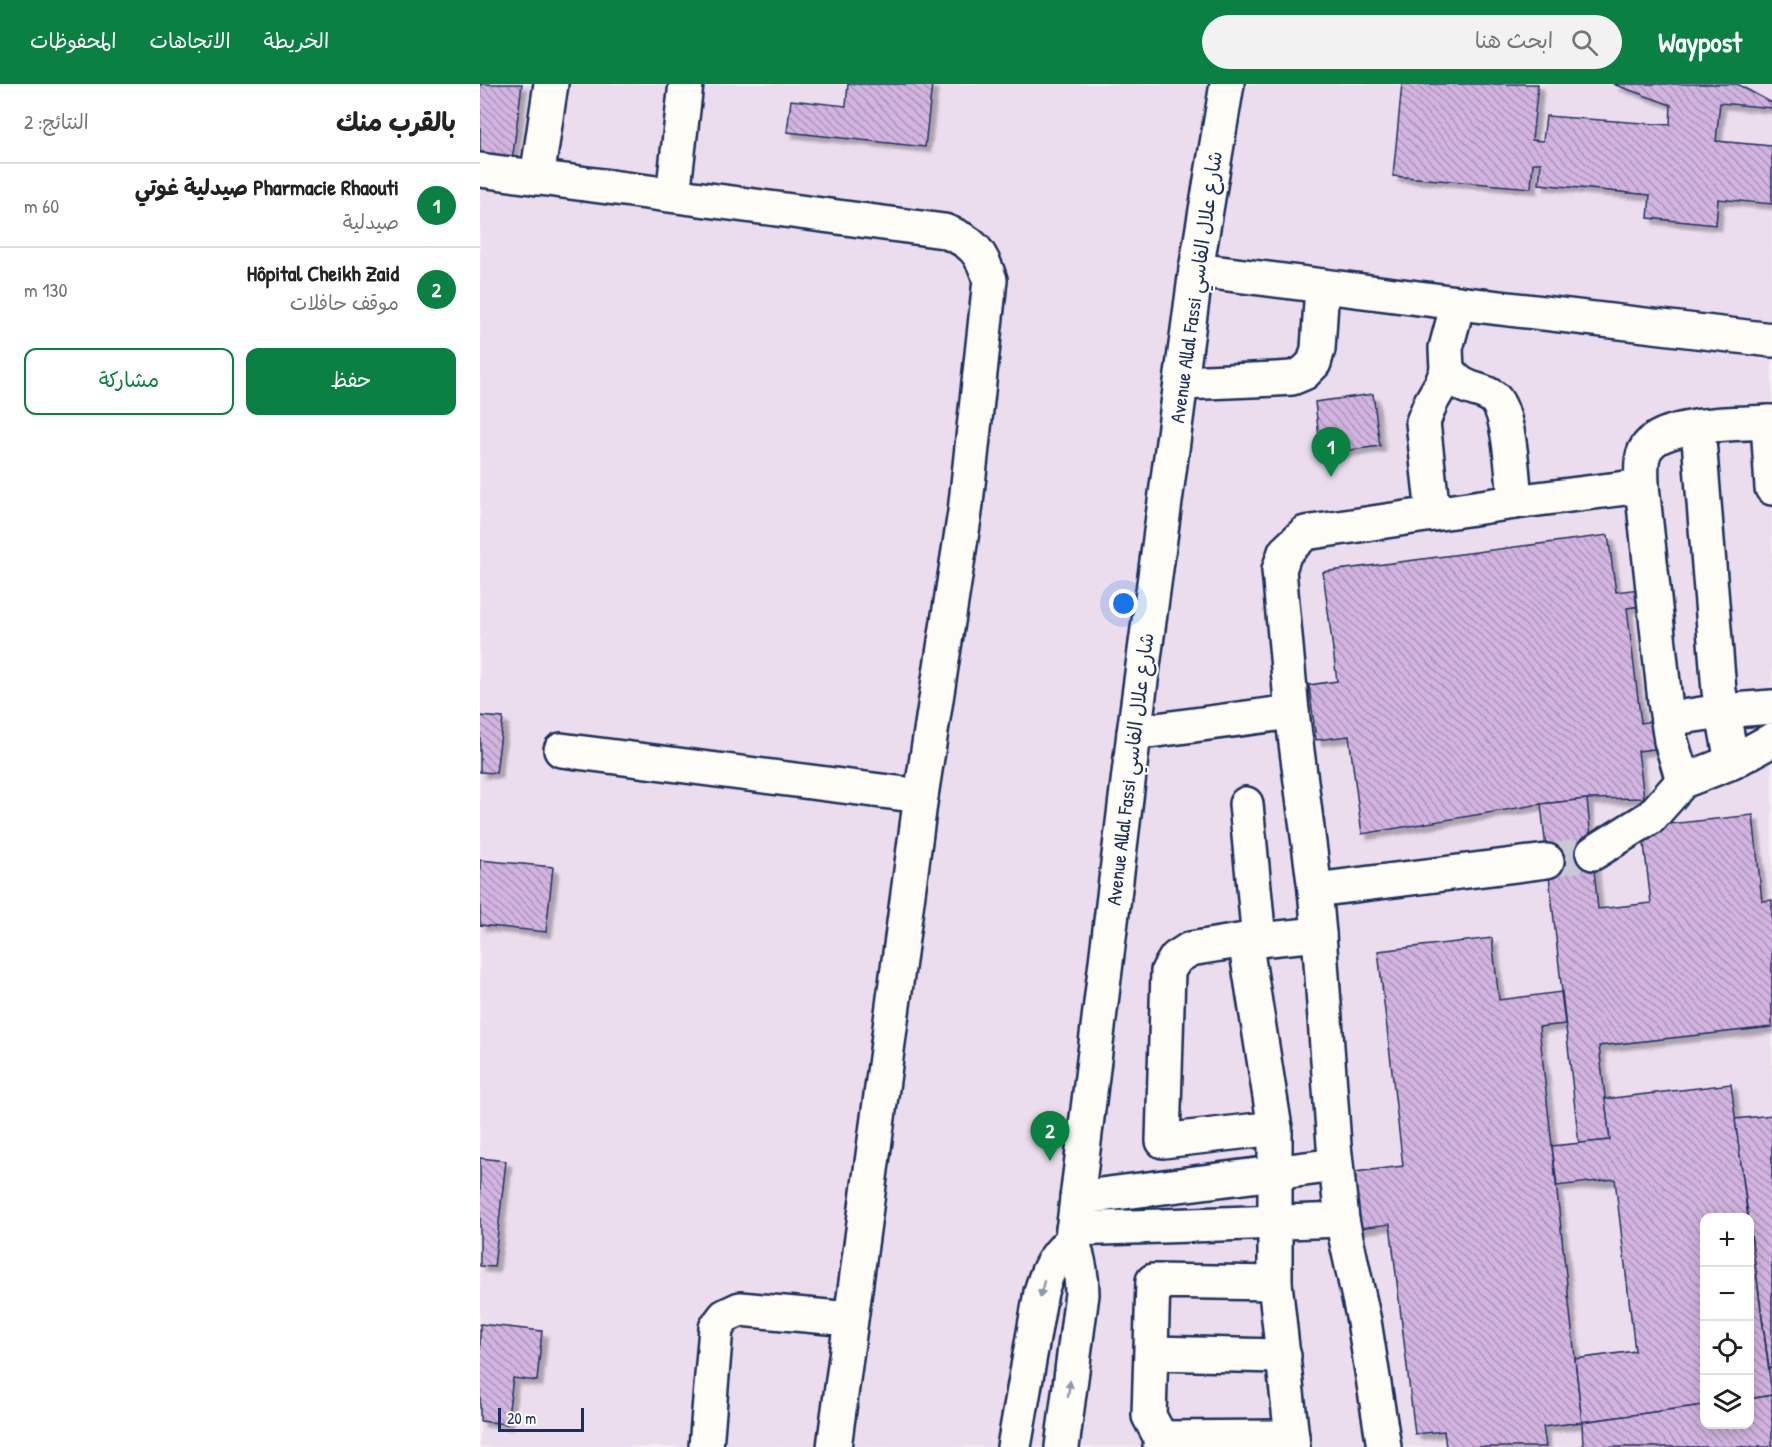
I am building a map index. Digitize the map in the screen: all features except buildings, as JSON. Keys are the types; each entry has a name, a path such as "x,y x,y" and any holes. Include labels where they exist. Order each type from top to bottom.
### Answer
{"street":[{"path":"537,178 551,84"},
{"path":"673,195 686,84"},
{"name":"Avenue Allal Fassi شارع علال الفاسي","path":"1074,1223 1134,733 1196,270 1227,84"},
{"path":"480,170 944,231 960,237 975,247 985,262 990,280 965,512 921,796 834,1447"},
{"path":"1196,270 1772,340"},
{"path":"1182,383 1292,378 1304,372 1314,363 1318,349 1322,286"},
{"path":"1433,514 1423,422 1447,370 1446,348 1458,303"},
{"path":"1447,370 1455,380 1467,387 1484,391 1495,399 1502,411 1515,502"},
{"path":"1683,781 1671,741 1668,719 1641,463 1648,445 1666,433 1698,427 1770,422 1772,489"},
{"path":"1698,427 1722,711 1732,762"},
{"path":"1384,1447 1364,1321 1342,1220 1316,890 1292,712 1280,570 1285,552 1305,533 1642,486"},
{"path":"1668,719 1772,707"},
{"path":"1134,733 1292,712"},
{"path":"1593,853 1651,817 1683,781 1771,745"},
{"path":"561,750 921,796"},
{"path":"1246,804 1252,940 1275,1128 1277,1222 1275,1283 1292,1442 1160,1443 1149,1416 1153,1281 1275,1283"},
{"path":"1316,890 1547,861"},
{"path":"1275,1128 1163,1141 1168,971 1176,958 1190,948 1319,934"},
{"path":"1014,1447 1044,1282 1047,1272 1074,1223 1276,1172 1336,1165"},
{"path":"1074,1223 1342,1220"},
{"path":"1062,1447 1082,1294 1082,1276 1074,1223"},
{"path":"706,1447 716,1328 725,1316 740,1309 850,1319"},
{"path":"1152,1353 1284,1356"}],"shaded area":[{"path":"480,84 1772,84 1772,1447 480,1447"}],"tunnel":[{"path":"1547,861 1593,853"}],"place":[{"name":"Pharmacie Rhaouti صيدلية غوتي","path":"1331,477"},
{"name":"Hôpital Cheikh Zaid","path":"1050,1161"}]}
